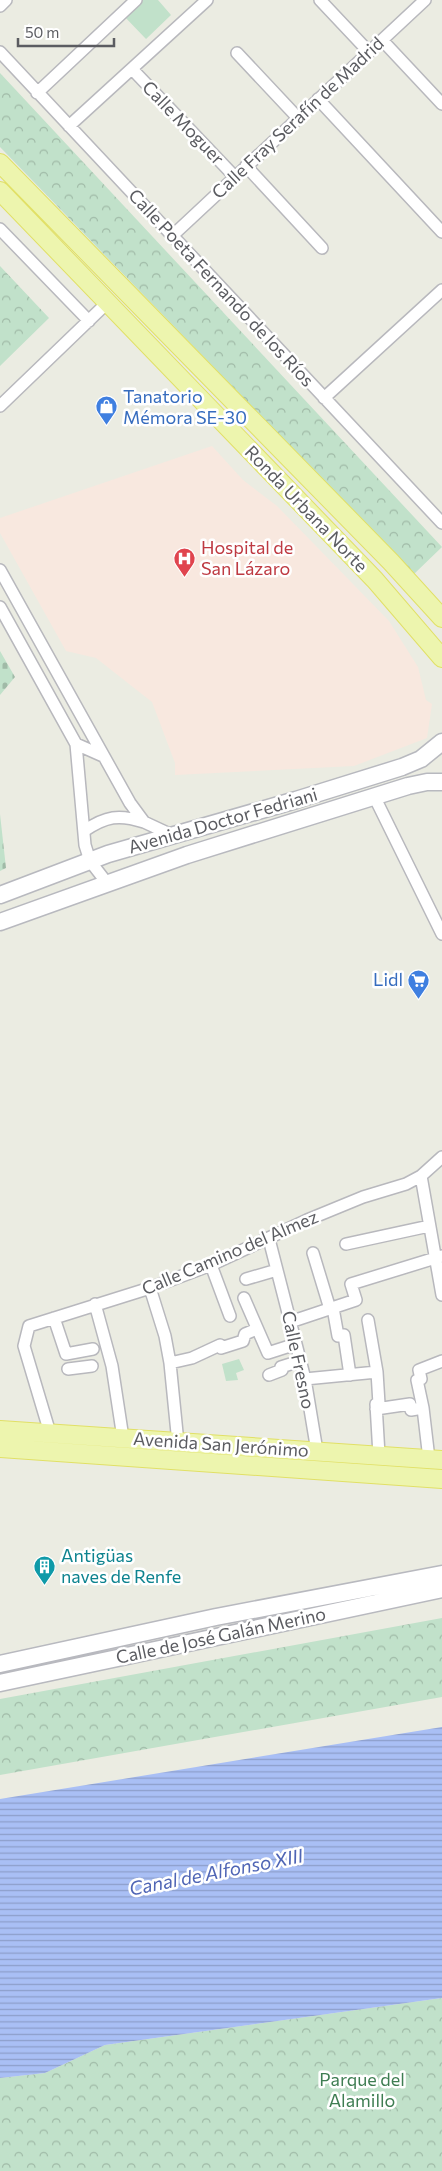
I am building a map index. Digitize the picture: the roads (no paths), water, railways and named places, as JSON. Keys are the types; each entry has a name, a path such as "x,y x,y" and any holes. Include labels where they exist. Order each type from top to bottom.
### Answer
{"main road":[{"path":"0,157 16,179"},
{"name":"Ronda Urbana Norte","path":"0,163 391,562 442,618"},
{"name":"Ronda Urbana Norte","path":"1,192 375,580 442,658"},
{"name":"Avenida Doctor Fedriani","path":"0,895 90,860 407,765 421,759 442,742"},
{"name":"Avenida Doctor Fedriani","path":"0,922 107,883 374,796 427,782 442,782"},
{"name":"Avenida San Jerónimo","path":"0,1430 435,1459"},
{"name":"Avenida San Jerónimo","path":"0,1448 442,1478"},
{"name":"Calle de José Galán Merino","path":"0,1664 216,1617 442,1574"},
{"name":"Calle de José Galán Merino","path":"0,1683 442,1588"}],"street":[{"path":"0,6 6,0"},
{"path":"37,93 136,0"},
{"path":"69,126 207,0"},
{"path":"320,0 369,52"},
{"name":"Calle Fray Serafín de Madrid","path":"172,236 425,0"},
{"path":"382,40 442,104"},
{"name":"Calle Poeta Fernando de los Ríos","path":"0,52 442,523"},
{"path":"237,53 298,118"},
{"name":"Calle Moguer","path":"132,68 235,177"},
{"path":"318,99 442,232"},
{"path":"246,166 322,248"},
{"path":"0,229 89,321"},
{"path":"324,398 442,290"},
{"path":"0,406 107,304"},
{"path":"0,570 103,756 130,803 144,822"},
{"path":"0,606 76,744 84,831 90,860 107,883"},
{"path":"76,744 103,756"},
{"path":"374,796 442,934"},
{"path":"84,831 97,822 124,816 144,822 174,836"},
{"name":"Calle Camino del Almez","path":"50,1433 24,1346 29,1326 150,1288 211,1265 307,1220 363,1197 406,1184 421,1176 442,1157"},
{"path":"421,1176 428,1226 438,1257 442,1295"},
{"path":"346,1244 428,1226"},
{"name":"Calle Fresno","path":"269,1239 305,1379 317,1451"},
{"path":"313,1253 338,1336 344,1335 350,1375"},
{"path":"290,1322 356,1300 351,1284 438,1257"},
{"path":"211,1265 230,1316"},
{"path":"246,1279 277,1270"},
{"path":"150,1288 165,1336 170,1364 178,1443"},
{"path":"244,1298 268,1354 296,1344"},
{"path":"95,1304 112,1366 123,1438"},
{"path":"54,1318 66,1354 93,1349"},
{"path":"368,1320 379,1404 376,1404 379,1455"},
{"path":"170,1364 192,1358 220,1346 221,1348 232,1346 244,1341 245,1334 257,1329"},
{"path":"68,1370 86,1366 78,1352"},
{"path":"269,1375 282,1370 281,1367 300,1361"},
{"path":"435,1459 417,1380 421,1379 419,1370 442,1361"},
{"path":"305,1379 376,1372"},
{"path":"376,1409 410,1404 411,1410 424,1408"}],"water":[{"name":"Canal de Alfonso XIII","path":"442,1727 442,1998 105,2045 45,2073 0,2078 0,1799"}],"place":[{"name":"Tanatorio Mémora SE-30","path":"107,426"},
{"name":"Hospital de San Lázaro","path":"185,577"},
{"name":"Lidl","path":"419,999"},
{"name":"Antigüas naves de Renfe","path":"45,1585"}],"park label":[{"name":"Parque del Alamillo","path":"362,2090"}]}
